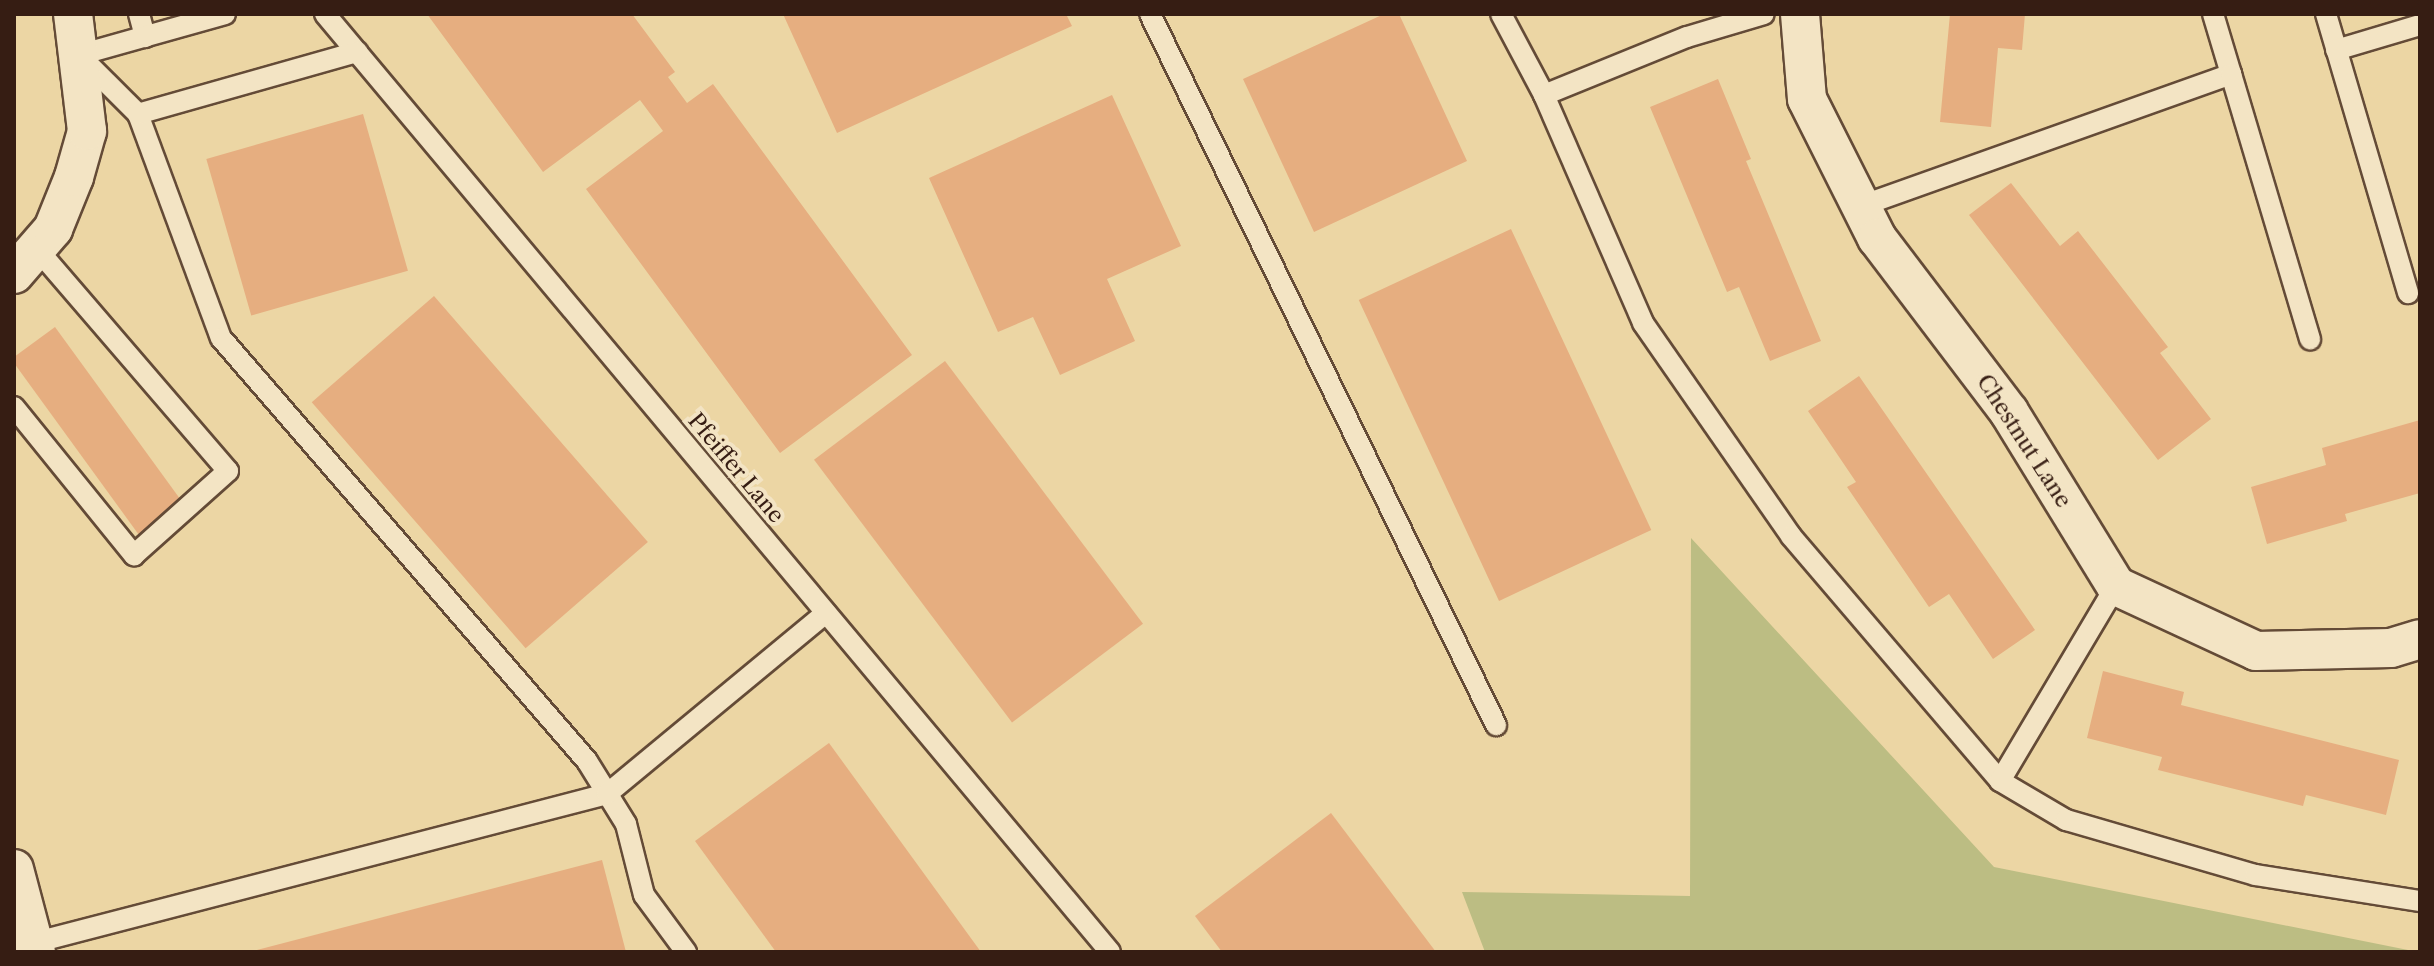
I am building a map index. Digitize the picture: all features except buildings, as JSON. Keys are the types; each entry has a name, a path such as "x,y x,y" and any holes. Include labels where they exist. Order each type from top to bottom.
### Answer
{"street":[{"path":"25,261 53,229 74,177 87,131 73,14"},
{"name":"Chestnut Lane","path":"1800,14 1807,99 1877,238 2009,412 2116,586"},
{"path":"2116,586 2256,651 2391,648 2420,639"},
{"path":"14,869 35,947"}],"lane":[{"path":"139,14 145,37"},
{"path":"225,14 79,55 138,114 221,338 587,761 626,824 644,895 686,952"},
{"name":"Pfeiffer Lane","path":"325,14 1110,952"},
{"path":"1150,14 1496,725"},
{"path":"1501,14 1544,95 1643,323 1791,536 2000,781 2066,820 2226,867 2255,875 2420,901"},
{"path":"1544,95 1687,37 1764,14"},
{"path":"2213,14 2310,339"},
{"path":"2326,14 2408,293"},
{"path":"2336,50 2420,25"},
{"path":"138,114 357,52"},
{"path":"1861,206 2231,74"},
{"path":"14,407 134,555 228,471 25,261"},
{"path":"2000,781 2116,586"},
{"path":"35,947 607,794 826,613"}],"green space":[{"path":"1691,538 1994,867 2418,952 1485,952 1462,892 1690,896"}]}
